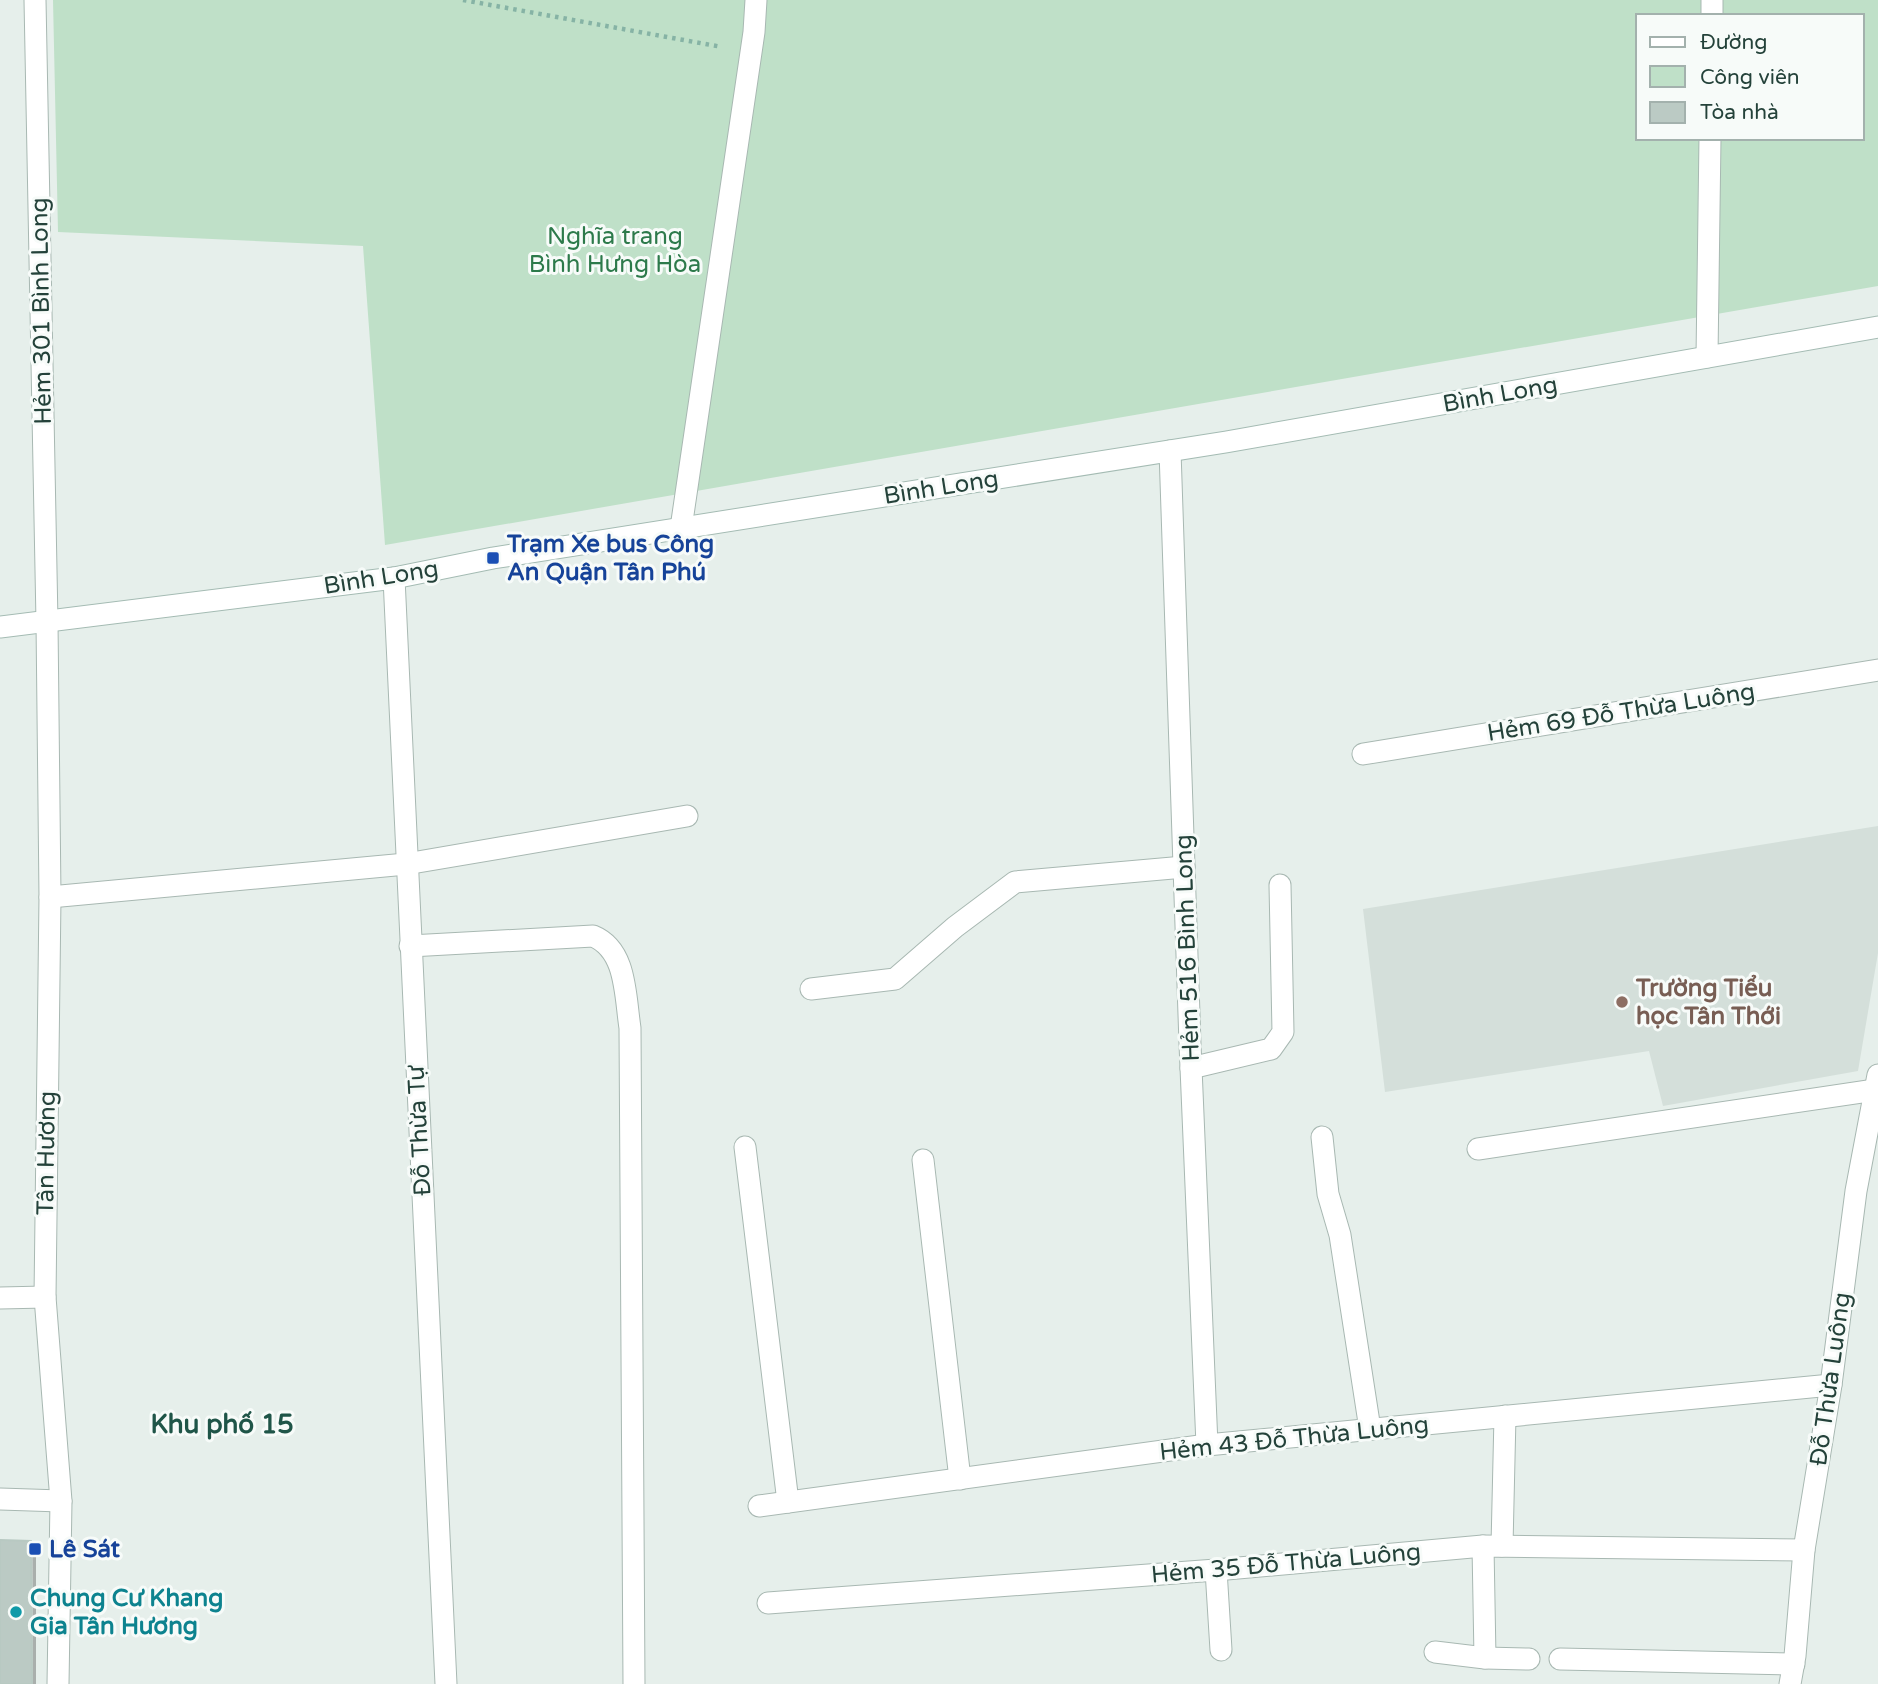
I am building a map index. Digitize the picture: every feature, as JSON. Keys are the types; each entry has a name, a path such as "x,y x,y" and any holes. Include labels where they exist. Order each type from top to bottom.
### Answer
{"street":[{"name":"Hẻm 301 Bình Long","path":"35,0 47,622"},
{"path":"681,528 751,52 756,0"},
{"path":"1707,357 1710,140"},
{"name":"Bình Long","path":"0,627 394,578 494,558 1170,451 1878,327"},
{"name":"Hẻm 516 Bình Long","path":"1170,451 1207,1445"},
{"name":"Đỗ Thừa Tự","path":"394,578 446,1684"},
{"name":"Tân Hương","path":"47,622 50,897 45,1297 61,1501 58,1684"},
{"name":"Hẻm 69 Đỗ Thừa Luông","path":"1363,754 1878,670"},
{"path":"50,897 406,863 687,816"},
{"path":"811,989 895,979 955,927 1014,882 1184,867"},
{"path":"1191,1068 1271,1049 1283,1032 1280,885"},
{"path":"410,946 593,936 606,942 620,964 630,1028 634,1684"},
{"path":"1478,1149 1877,1083"},
{"name":"Đỗ Thừa Luông","path":"1792,1674 1804,1550 1831,1385 1856,1191 1877,1083"},
{"path":"1321,1137 1328,1194 1340,1235 1370,1429"},
{"path":"745,1147 788,1502"},
{"path":"923,1160 960,1479"},
{"path":"1856,1191 1878,1190"},
{"path":"0,1298 45,1297"},
{"name":"Hẻm 43 Đỗ Thừa Luông","path":"760,1506 1207,1445 1831,1385"},
{"path":"1485,1658 1492,1546 1505,1416"},
{"path":"0,1499 61,1501"},
{"name":"Hẻm 35 Đỗ Thừa Luông","path":"768,1603 1216,1570 1492,1546 1804,1550"},
{"path":"1216,1570 1221,1650"},
{"path":"1435,1652 1485,1658 1529,1658"},
{"path":"1560,1659 1792,1674"}],"path":[{"path":"463,0 751,52"}],"shaded area":[{"name":"Trường Tiểu học Tân Thới","path":"1878,826 1878,953 1858,1071 1663,1106 1649,1051 1385,1092 1363,909"}],"green space":[{"name":"Nghĩa trang Bình Hưng Hòa","path":"53,0 1878,0 1878,286 385,545 363,246 58,232"}],"building":[{"name":"Chung Cư Khang Gia Tân Hương","path":"0,1540 31,1541 32,1684 0,1684"}],"place":[{"name":"Trạm Xe bus Công An Quận Tân Phú","path":"493,558"},
{"name":"Trường Tiểu học Tân Thới","path":"1622,1002"},
{"name":"Lê Sát","path":"35,1549"},
{"name":"Chung Cư Khang Gia Tân Hương","path":"16,1612"}],"district":[{"name":"Khu phố 15","path":"222,1424"}]}
